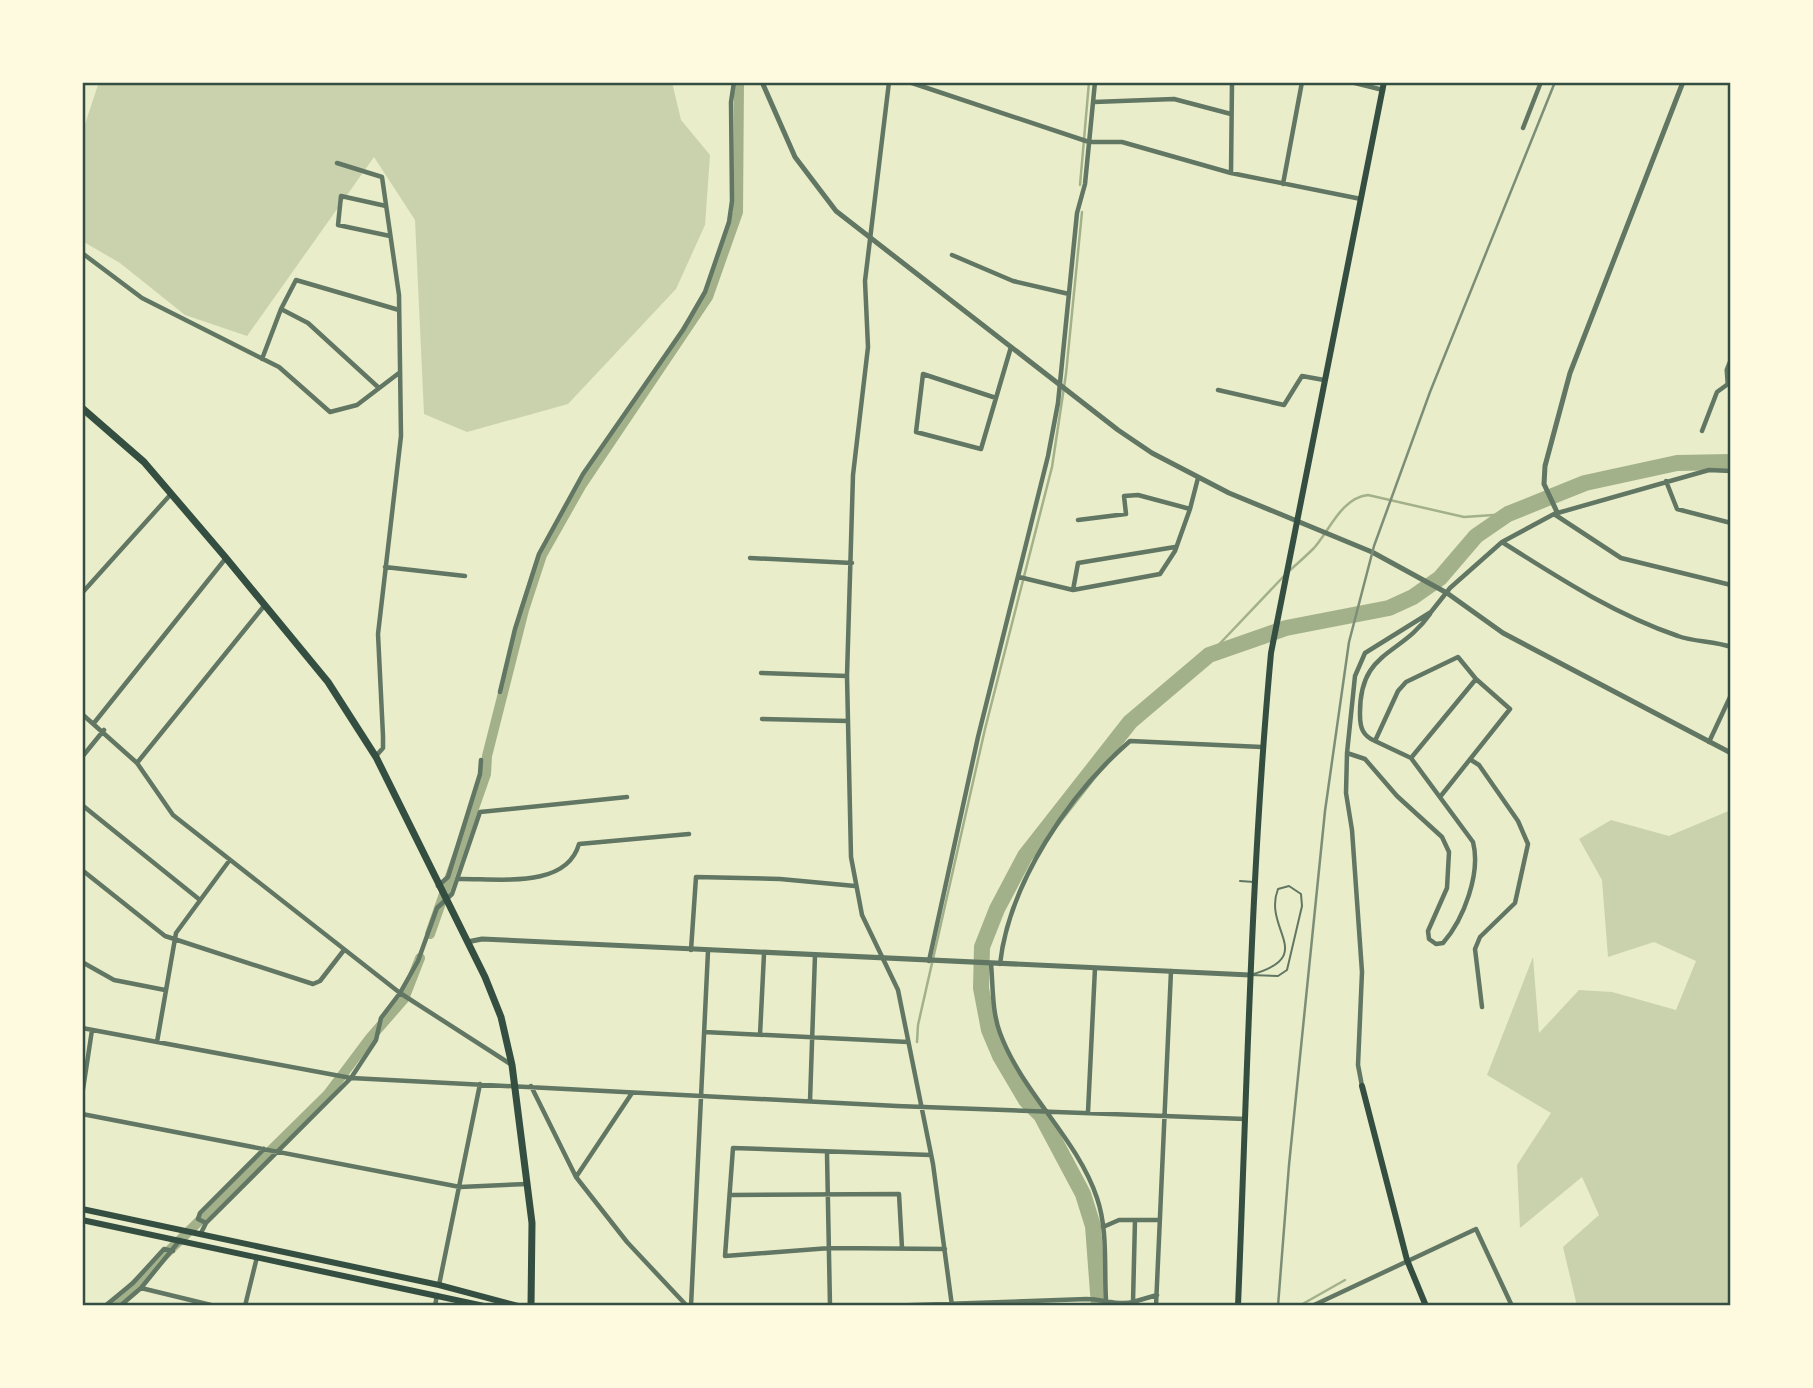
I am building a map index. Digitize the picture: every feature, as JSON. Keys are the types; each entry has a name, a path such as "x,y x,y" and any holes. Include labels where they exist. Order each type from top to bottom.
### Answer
{"highway":[{"path":"82,408 144,462 226,558 328,682 376,757 501,1017 512,1065 532,1223 531,1306"}],"main road":[{"path":"1238,1306 1250,975 1262,747 1272,645 1384,86"},
{"path":"1362,1086 1407,1261 1426,1306"},
{"path":"82,1209 439,1285 519,1306"},
{"path":"82,1220 484,1306"}],"street":[{"path":"500,692 515,629 539,554 583,474 684,330 705,292 729,222 732,201 731,102 734,82"},
{"path":"762,82 795,157 836,211 1058,384 1152,453 1198,478 1331,534 1411,573 1447,593 1503,633 1731,753"},
{"path":"889,82 865,281 868,347 853,475 848,721 855,886 862,915 898,990 931,1155 951,1304"},
{"path":"909,82 1089,142 1122,142 1231,173 1361,199"},
{"path":"929,962 978,737 1048,456 1077,213 1085,184 1095,82"},
{"path":"1231,173 1232,82"},
{"path":"1283,184 1302,82"},
{"path":"1351,82 1384,86"},
{"path":"1523,128 1541,82"},
{"path":"1684,82 1581,339 1545,466 1544,484 1555,513 1621,558 1731,584"},
{"path":"1094,102 1174,99 1231,114"},
{"path":"337,163 382,177 399,310 401,452 378,634 383,748 376,757"},
{"path":"386,206 341,196 338,225 390,236"},
{"path":"82,253 142,298 279,368 330,412 357,405 399,373"},
{"path":"952,255 1013,281 1069,294"},
{"path":"262,359 281,309 296,280 399,310"},
{"path":"281,309 308,323 379,388"},
{"path":"996,398 923,374 916,432 981,449 996,398 1011,347"},
{"path":"1702,431 1717,392 1729,385 1727,370 1731,360"},
{"path":"1218,390 1284,405 1302,376 1324,380"},
{"path":"1347,753 1365,759 1397,796 1442,838 1450,852 1447,888 1428,931 1429,939 1436,944 1443,943 1454,931 1474,875 1477,857 1473,842 1411,758 1367,738 1361,729 1360,697 1370,665 1421,626 1447,593 1502,542 1555,513 1709,470 1731,471"},
{"path":"1019,577 1073,590 1160,575 1176,547 1198,478"},
{"path":"1666,481 1677,509 1731,523"},
{"path":"82,593 171,494"},
{"path":"1078,520 1126,514 1124,496 1138,495 1190,509"},
{"path":"1502,542 1597,602 1681,638 1707,639 1731,647"},
{"path":"1073,590 1078,563 1176,547"},
{"path":"94,723 226,558"},
{"path":"750,558 852,562"},
{"path":"385,567 465,576"},
{"path":"138,763 265,605"},
{"path":"1362,1086 1358,1065 1361,947 1346,793 1355,676 1364,653 1431,612"},
{"path":"1375,741 1398,691 1406,682 1458,657 1476,679 1510,709 1440,797"},
{"path":"761,673 848,676"},
{"path":"1411,758 1476,679"},
{"path":"1709,742 1731,695"},
{"path":"82,714 104,730 138,763 173,815 229,861 400,993 512,1065"},
{"path":"762,719 848,721"},
{"path":"82,757 104,730"},
{"path":"1000,964 1008,918 1021,885 1082,793 1130,741 1262,747"},
{"path":"438,887 448,877 480,774 481,760"},
{"path":"1471,760 1479,765 1518,821 1528,844 1515,903 1486,930 1475,948 1482,1007"},
{"path":"201,1233 206,1223 240,1187 281,1152 351,1078 376,1040 381,1018 400,993 418,961 437,908 452,894 480,812 627,797"},
{"path":"82,805 200,900"},
{"path":"457,879 549,877 575,858 579,844 689,834"},
{"path":"157,1041 176,933 229,861"},
{"path":"82,870 174,941 313,985 320,981 344,950"},
{"path":"691,950 696,877 780,879 855,886"},
{"path":"467,942 482,939 882,960 1250,975"},
{"path":"689,1306 708,951"},
{"path":"760,1035 764,954"},
{"path":"810,1101 815,955"},
{"path":"82,962 114,980 165,990"},
{"path":"991,964 999,1031 1013,1061 1086,1172 1098,1199 1103,1227 1106,1300"},
{"path":"1088,1112 1095,968"},
{"path":"1156,1306 1171,970"},
{"path":"82,1028 351,1078 700,1097 1246,1119"},
{"path":"82,1096 92,1030"},
{"path":"704,1032 908,1042"},
{"path":"439,1285 480,1084"},
{"path":"531,1086 576,1177 627,1242 689,1306"},
{"path":"576,1177 632,1092"},
{"path":"82,1114 460,1187 527,1184"},
{"path":"931,1155 827,1154 733,1148 725,1256 830,1248 945,1249"},
{"path":"206,1223 198,1219 200,1213 265,1149"},
{"path":"827,1154 830,1306"},
{"path":"731,1195 899,1194 902,1248"},
{"path":"1103,1227 1119,1220 1160,1220"},
{"path":"1132,1302 1135,1220"},
{"path":"1312,1306 1476,1229 1512,1306"},
{"path":"120,1306 141,1288 180,1239"},
{"path":"104,1306 133,1283 164,1249 173,1251"},
{"path":"245,1306 257,1256"},
{"path":"141,1288 215,1306"},
{"path":"435,1306 438,1295"},
{"path":"884,1306 1087,1299 1124,1305 1157,1295"}],"lane":[{"path":"1240,881 1255,882"},
{"path":"1289,886 1301,894 1302,906 1287,970 1278,976 1250,975 1275,968 1283,960 1286,949 1274,901 1278,889 1289,886"}],"green space":[{"path":"99,82 672,82 681,120 710,155 705,225 676,289 568,404 467,432 424,414 415,220 374,157 247,336 185,315 120,263 82,241 82,133"},
{"path":"1731,810 1731,1306 1577,1306 1563,1247 1599,1215 1582,1177 1520,1228 1517,1165 1551,1113 1487,1075 1533,957 1539,1033 1579,990 1612,992 1676,1010 1696,961 1654,942 1608,957 1602,880 1579,839 1611,820 1669,836"}],"waterway":[{"path":"430,934 486,774 487,756 524,610 542,555 581,486 708,297 738,212 739,82"},
{"path":"1080,185 1089,82"},
{"path":"917,1042 918,1025 985,729 1052,467 1066,374 1082,212"},
{"path":"1099,1306 1093,1226 1083,1194 1041,1115 1026,1100 1000,1056 989,1030 981,988 982,947 997,909 1025,856 1130,722 1209,655 1286,628 1389,608 1413,597 1440,578 1476,536 1508,514 1585,483 1677,463 1731,462"},
{"path":"1289,571 1314,548 1343,508 1359,497 1368,495 1464,517 1508,514"},
{"path":"1209,655 1284,576"},
{"path":"113,1306 328,1094 370,1038 404,999 420,958"},
{"path":"1299,1306 1345,1280"}],"railway":[{"path":"1278,1306 1289,1165 1325,811 1349,642 1374,546 1430,392 1555,82"}]}
